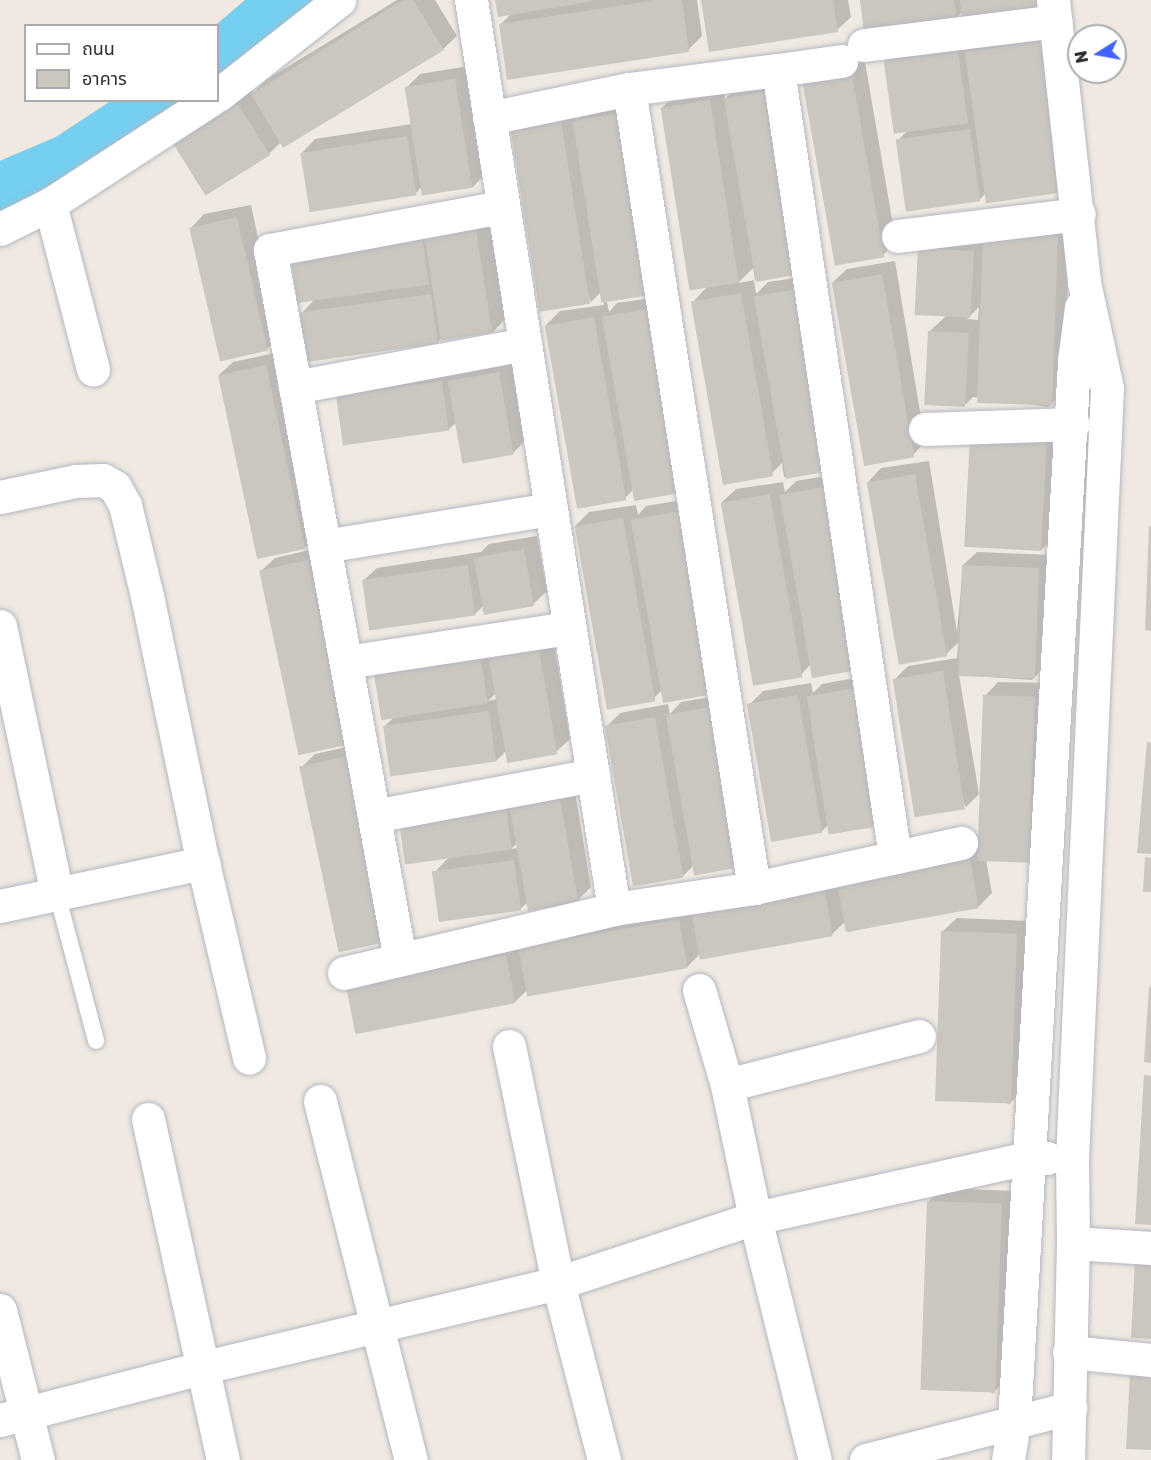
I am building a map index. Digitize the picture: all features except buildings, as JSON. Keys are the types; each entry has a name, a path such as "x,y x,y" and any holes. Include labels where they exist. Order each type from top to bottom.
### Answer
{"street":[{"path":"219,94 339,0"},
{"path":"471,0 614,909"},
{"path":"489,118 629,89 778,70 1054,11 1084,282 1107,388 1072,1159 1073,1243 1068,1460"},
{"path":"778,70 895,857"},
{"path":"629,89 754,888"},
{"path":"0,229 50,204 207,102"},
{"path":"50,204 93,369"},
{"path":"400,959 270,250 503,207"},
{"path":"898,236 1078,214"},
{"path":"1008,1460 1014,1422 1073,424 1074,361 1084,282"},
{"path":"295,387 525,344"},
{"path":"925,429 1073,424"},
{"path":"0,497 76,481 103,480 115,487 125,505 203,863 249,1058"},
{"path":"324,546 551,508"},
{"path":"0,626 57,894"},
{"path":"346,662 569,628"},
{"path":"374,816 593,775"},
{"path":"344,973 614,909 754,888 961,843"},
{"path":"0,906 203,863"},
{"path":"699,990 727,1084 755,1218 815,1460"},
{"path":"727,1084 919,1036"},
{"path":"509,1046 558,1283 604,1460"},
{"path":"320,1101 411,1460"},
{"path":"148,1119 223,1460"},
{"path":"14,1417 201,1368 558,1283 755,1218 1028,1158 1072,1159"},
{"path":"1073,1243 1151,1248"},
{"path":"0,1310 14,1417 39,1460"},
{"path":"1070,1352 1151,1360"},
{"path":"866,1460 1070,1408"}],"lane":[{"path":"57,894 96,1041"}],"waterway":[{"path":"219,59 288,0"},
{"path":"0,191 69,162 160,102"}]}
